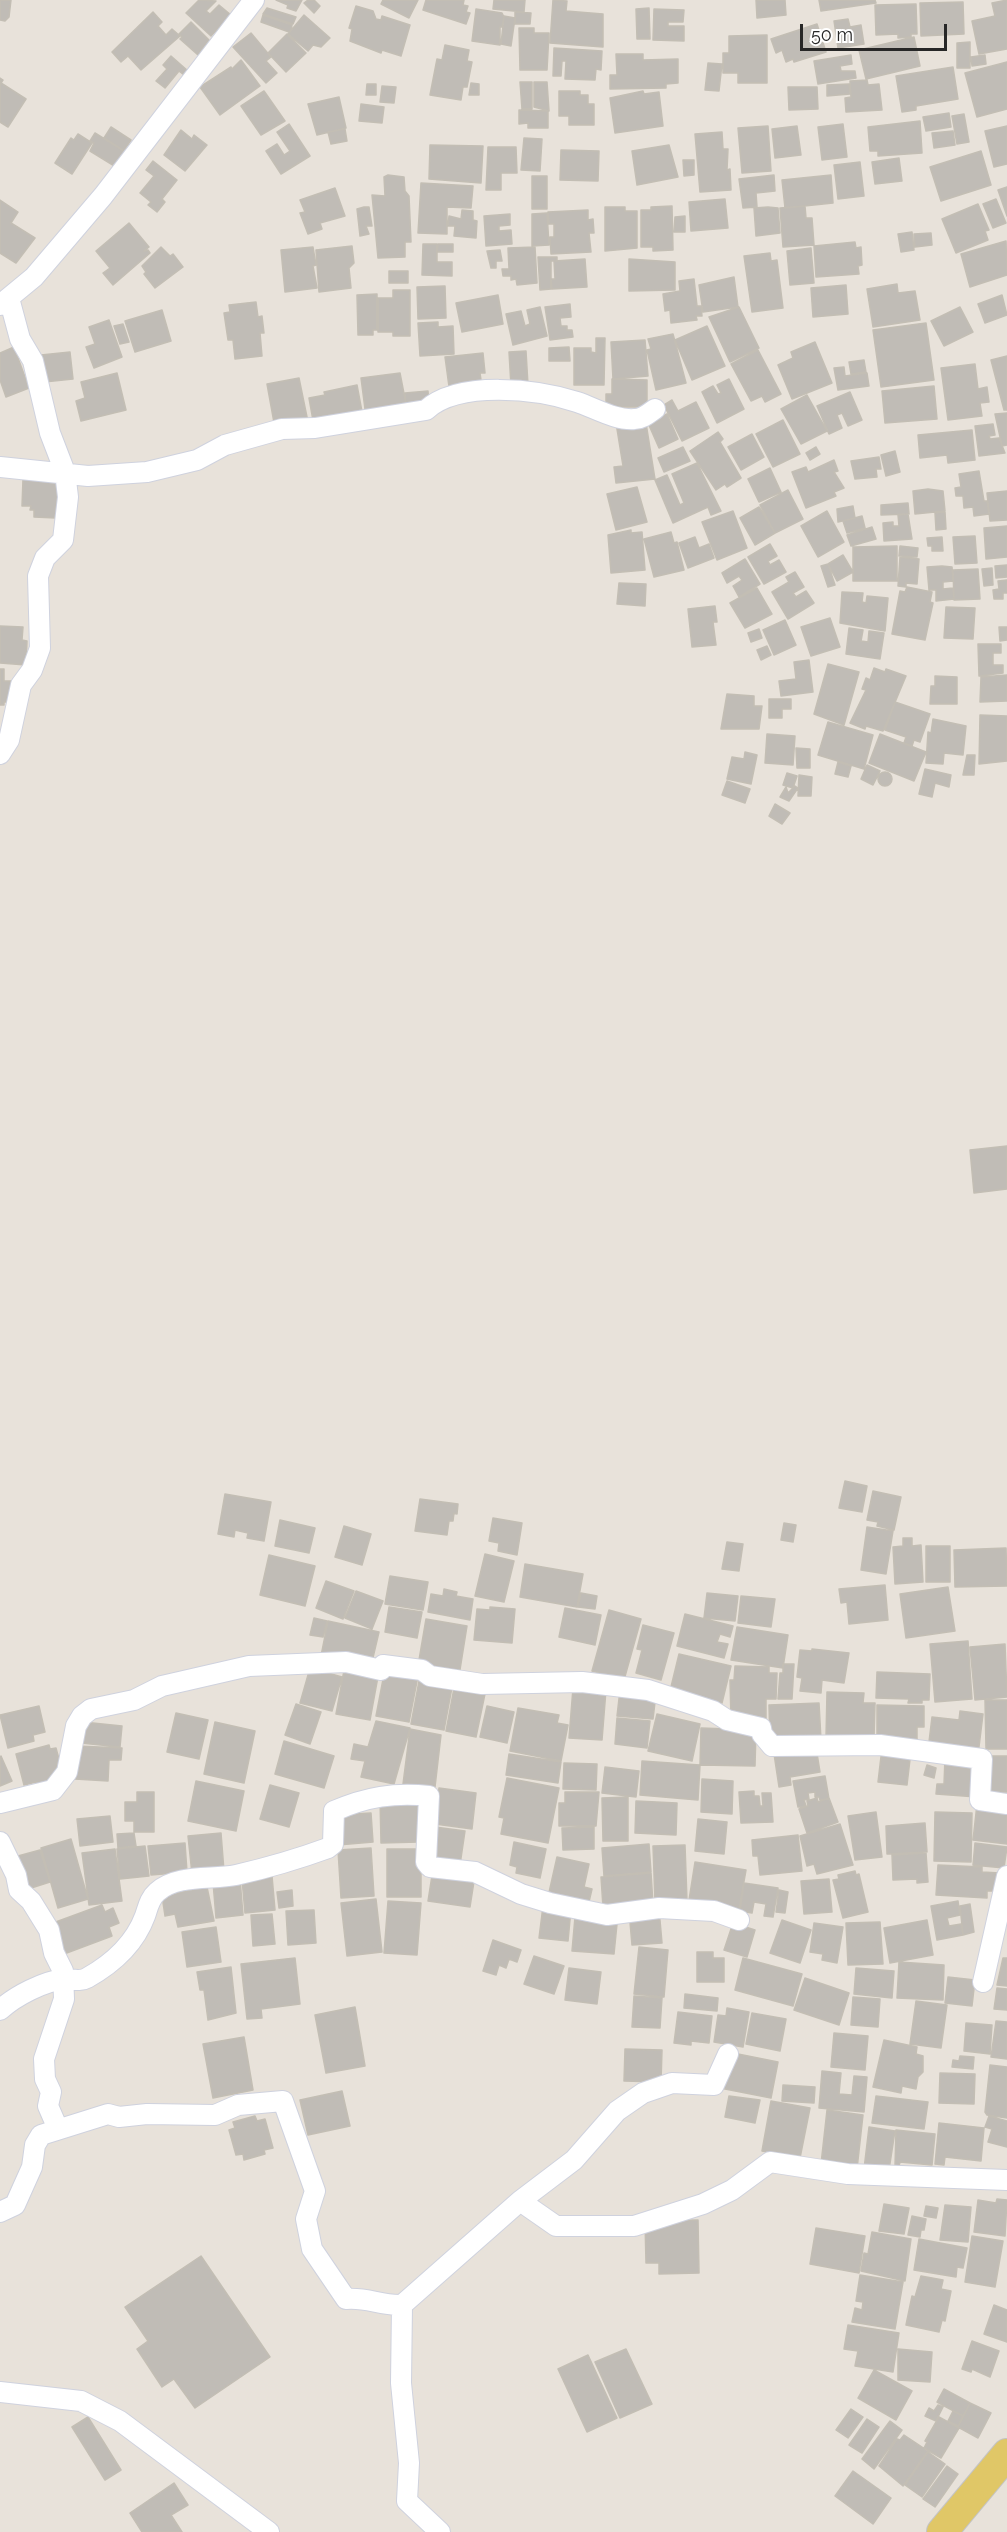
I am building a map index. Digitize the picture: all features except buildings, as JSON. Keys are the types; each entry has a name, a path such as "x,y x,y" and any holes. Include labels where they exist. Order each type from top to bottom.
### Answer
{"main road":[{"path":"942,2532 1006,2456"}],"street":[{"path":"0,754 9,740 21,685 32,670 40,648 38,576 45,558 63,540 68,497 65,472 50,433 33,361 20,339 4,301 34,277 103,196 254,0"},
{"path":"0,467 88,476 147,472 198,460 225,445 282,429 315,428 426,410 436,401 450,396 504,389 577,402 633,420 645,417 655,409"},
{"path":"0,1803 53,1790 67,1772 76,1726 82,1716 91,1709 134,1700 162,1686 249,1666 346,1662 381,1670 383,1665 422,1670 430,1676 482,1684 582,1682 648,1690 713,1711 727,1720 761,1728 762,1734 772,1746 880,1745 982,1760 980,1800 1007,1804"},
{"path":"0,2010 9,2001 64,1979 84,1980 115,1958 138,1930 148,1905 157,1892 178,1881 234,1875 277,1865 328,1848 333,1844 334,1811 356,1801 388,1794 429,1796 426,1862 430,1867 475,1872 521,1894 606,1915 659,1908 714,1911 739,1920"},
{"path":"0,1842 16,1875 20,1890 31,1901 49,1930 64,1979 60,2017 44,2059 45,2079 51,2092 48,2106 58,2130"},
{"path":"983,1982 1007,1876"},
{"path":"0,2212 15,2205 32,2167 35,2145 41,2134 108,2114 119,2117 147,2114 215,2115 238,2104 283,2101 315,2191 306,2219 312,2249 346,2299 365,2297 383,2306 402,2305 520,2201 574,2160 617,2111 643,2093 672,2083 714,2085 728,2054"},
{"path":"520,2201 556,2226 634,2226 703,2204 732,2190 770,2162 848,2174 1007,2180"},
{"path":"402,2305 401,2383 409,2463 407,2501 440,2532"},
{"path":"0,2392 81,2401 120,2421 268,2532"}]}
